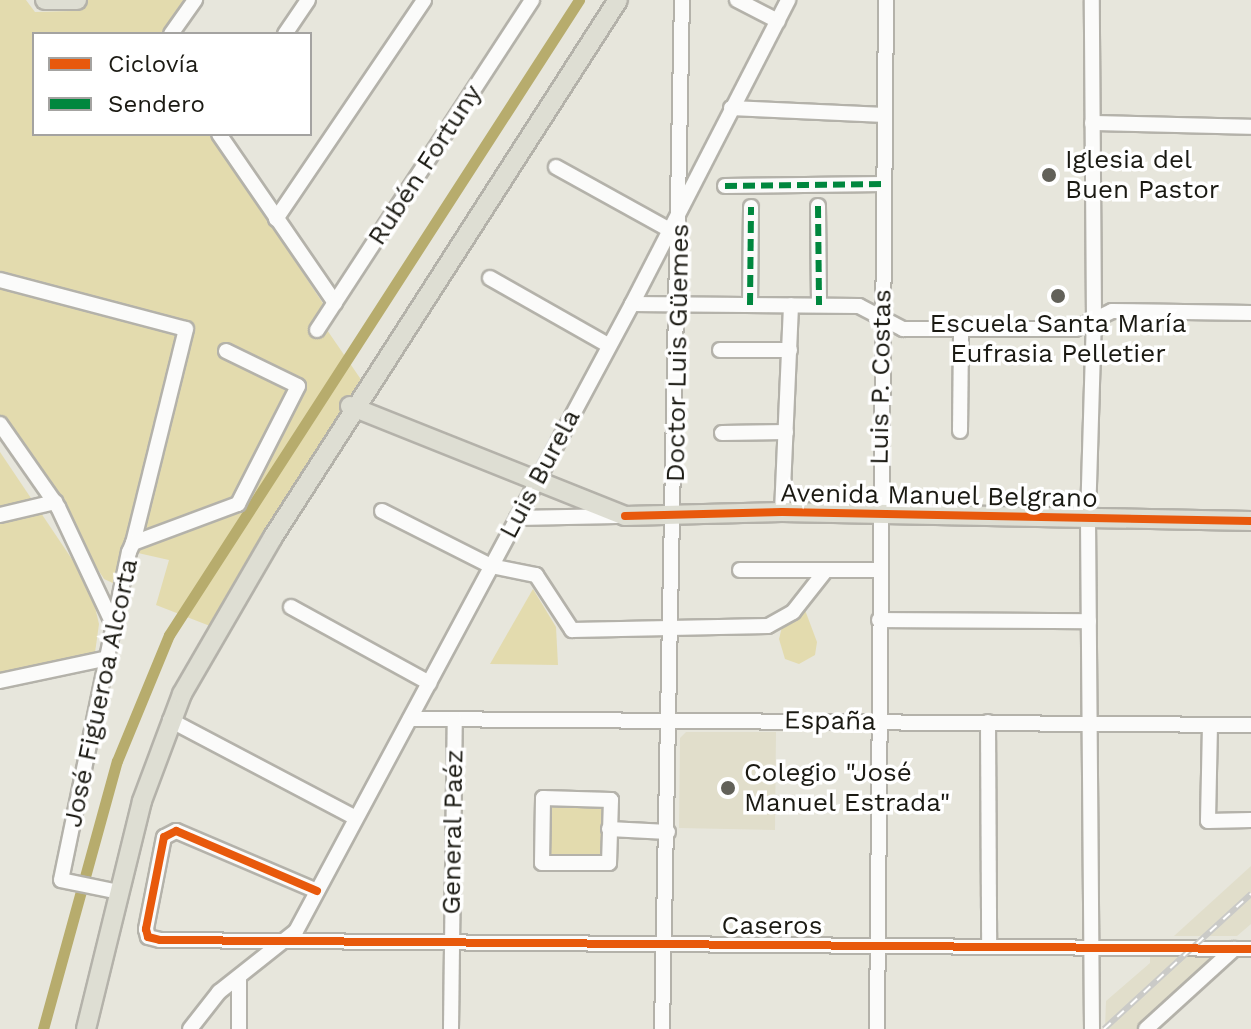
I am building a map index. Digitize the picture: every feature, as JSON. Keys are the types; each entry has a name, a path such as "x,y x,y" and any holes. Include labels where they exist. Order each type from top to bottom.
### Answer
{"main road":[{"path":"45,0 77,0"},
{"path":"77,1029 167,714 227,603 610,0"},
{"path":"86,1029 116,892 170,720 273,537 352,407 618,0"},
{"path":"352,407 625,516"},
{"name":"Avenida Manuel Belgrano","path":"625,516 782,512 1251,521"}],"street":[{"path":"172,32 195,0"},
{"path":"286,32 308,0"},
{"path":"276,219 424,0"},
{"name":"Rubén Fortuny","path":"317,330 532,0"},
{"name":"Doctor Luis Güemes","path":"662,1029 675,514 682,0"},
{"path":"737,0 778,21"},
{"name":"Luis Burela","path":"190,1029 208,1003 296,931 354,817 410,719 632,304 681,202 788,0"},
{"name":"Luis P. Costas","path":"877,1029 879,515 886,0"},
{"path":"1092,0 1094,319 1088,519 1092,1029"},
{"path":"731,108 885,115"},
{"path":"1092,123 1251,127"},
{"path":"220,136 335,303"},
{"path":"556,167 668,229"},
{"path":"725,186 884,184"},
{"path":"818,206 819,305"},
{"path":"750,305 751,207"},
{"path":"490,278 608,345"},
{"path":"0,280 186,329 133,543"},
{"path":"632,304 859,306 903,329 1075,329 1112,311 1251,313"},
{"path":"782,512 791,305"},
{"path":"960,431 961,329"},
{"path":"720,350 790,350"},
{"name":"José Figueroa Alcorta","path":"116,892 61,880 133,543 238,504 298,386 226,351"},
{"path":"3,431 55,502 114,626"},
{"path":"722,433 786,432"},
{"path":"0,515 55,502"},
{"path":"382,511 491,566 536,575 572,630 670,629 781,622 826,570"},
{"name":"Avenida Manuel Belgrano","path":"517,518 625,516"},
{"path":"740,570 880,570"},
{"path":"291,607 429,683"},
{"path":"879,620 1089,621"},
{"path":"0,681 108,658"},
{"name":"España","path":"410,719 668,718 1251,725"},
{"name":"General Paéz","path":"451,1029 455,719"},
{"path":"170,720 354,817"},
{"path":"988,722 989,947"},
{"path":"1210,725 1208,821 1251,820"},
{"path":"543,798 611,800 609,829 609,863 542,863 543,798"},
{"path":"609,829 668,832"},
{"name":"Caseros","path":"317,891 184,832 169,833 148,937 451,945 1251,949"},
{"path":"1146,1029 1234,949"},
{"path":"239,977 239,1029"}],"shaded area":[{"path":"0,0 26,0 35,12 72,11 88,0 187,0 163,32 32,32 32,136 212,136 330,314 325,327 362,381 210,626 156,605 169,560 138,553 126,589 104,579 0,418"},
{"path":"0,452 90,586 99,624 93,667 0,688"},
{"path":"533,589 556,627 558,665 490,664"},
{"path":"805,610 817,642 815,655 799,664 785,659 779,639 782,627"},
{"name":"Colegio \"José Manuel Estrada\"","path":"686,732 776,732 775,830 679,828 680,738"},
{"path":"549,804 604,804 603,857 549,857"},
{"path":"1251,866 1251,924 1237,936 1174,936"},
{"path":"1220,956 1140,1029 1105,1029 1106,1001 1150,963 1150,957"}],"waterway":[{"path":"43,1029 117,761 169,635 579,0"}],"railway":[{"path":"1104,1029 1251,894"}],"marked path":[{"path":"725,186 884,184"},
{"path":"818,206 819,305"},
{"path":"750,305 751,207"}],"cycle path":[{"path":"625,516 782,512 1251,521"},
{"path":"317,891 176,831 164,837 146,929 148,937 160,940 1251,949"}],"place":[{"name":"Iglesia del Buen Pastor","path":"1049,175"},
{"name":"Escuela Santa María Eufrasia Pelletier","path":"1058,296"},
{"name":"Colegio \"José Manuel Estrada\"","path":"728,788"}]}
